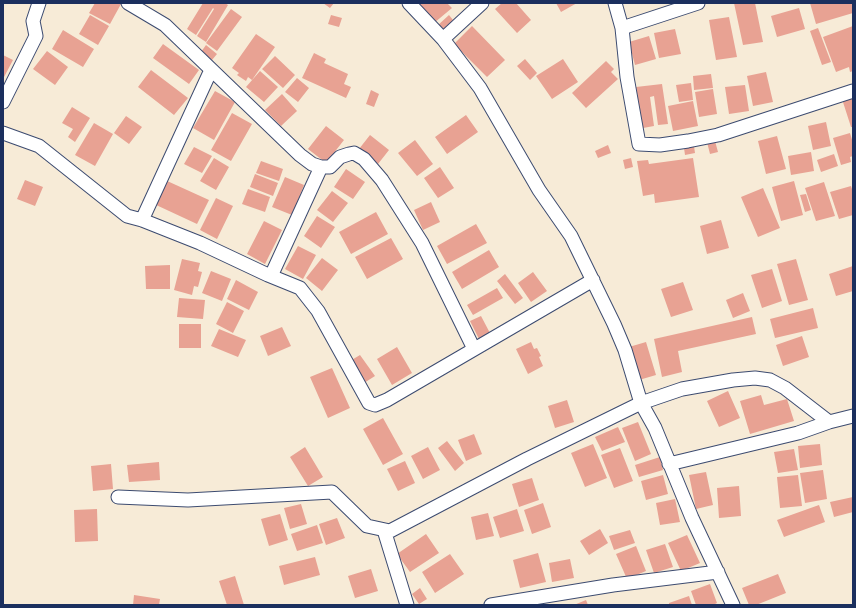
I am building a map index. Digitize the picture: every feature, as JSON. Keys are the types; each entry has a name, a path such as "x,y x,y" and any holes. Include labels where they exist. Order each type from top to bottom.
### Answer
{"street":[{"path":"3,102 36,36 33,21 39,3"},
{"path":"128,3 165,25 300,155 312,164 321,167 330,167 340,157 354,153 364,159 382,180 422,243 474,349"},
{"path":"409,3 443,40 480,88 539,190 571,236 625,350 641,403 655,428 692,518 733,605"},
{"path":"443,40 482,3"},
{"path":"615,3 622,28 626,77 638,144 660,145 718,135 853,92"},
{"path":"622,28 698,3"},
{"path":"142,220 211,70"},
{"path":"3,133 39,146 127,216 142,220 200,243 300,288 318,311 369,403 375,405 387,400 593,280"},
{"path":"271,276 321,167"},
{"path":"118,497 188,500 332,492 367,526 390,531 527,459 641,403 682,390 733,380 755,378 770,380 785,388 829,422"},
{"path":"669,464 798,433 829,422 853,416"},
{"path":"384,530 407,605"},
{"path":"491,605 613,585 718,572"}],"building":[{"path":"95,3 121,4 110,24 89,13"},
{"path":"203,3 225,3 228,5 206,42 197,36 214,9 213,8 196,35 187,29"},
{"path":"323,3 334,3 330,8"},
{"path":"417,3 447,3 452,8 434,23"},
{"path":"502,3 516,3 531,20 517,33 495,9"},
{"path":"556,3 577,3 561,12"},
{"path":"734,3 755,3 763,42 743,45"},
{"path":"810,3 852,3 853,13 816,24"},
{"path":"799,8 805,29 777,37 771,16"},
{"path":"231,9 242,17 217,51 206,43"},
{"path":"90,15 109,26 98,45 79,34"},
{"path":"331,15 342,18 339,27 328,24"},
{"path":"449,15 453,20 442,31 437,26"},
{"path":"729,17 737,57 716,60 709,20"},
{"path":"472,26 505,60 487,77 454,44"},
{"path":"853,26 853,71 850,72 849,67 836,72 823,37"},
{"path":"818,28 831,62 822,65 810,31"},
{"path":"675,29 681,54 659,58 654,33"},
{"path":"63,30 94,49 83,67 52,49"},
{"path":"256,34 275,47 252,80 248,77 246,81 237,75 239,73 232,68"},
{"path":"649,36 656,59 635,65 629,42"},
{"path":"163,44 199,70 189,84 153,58"},
{"path":"206,45 217,54 212,60 201,52"},
{"path":"47,51 68,67 55,85 33,69"},
{"path":"314,53 326,59 324,63 348,74 344,84 351,87 346,98 302,78"},
{"path":"3,55 13,60 3,79"},
{"path":"275,56 295,75 283,88 262,69"},
{"path":"525,59 537,73 530,80 517,66"},
{"path":"563,59 578,82 552,99 536,76"},
{"path":"606,61 614,69 611,72 618,79 586,108 572,93"},
{"path":"151,70 188,98 174,115 138,87"},
{"path":"260,71 278,87 264,102 246,87"},
{"path":"766,72 773,102 753,106 747,76"},
{"path":"711,74 713,88 694,90 693,76"},
{"path":"297,78 309,88 298,102 285,92"},
{"path":"691,83 693,100 679,102 676,85"},
{"path":"662,84 668,124 658,125 654,96 650,97 654,126 643,128 636,87"},
{"path":"745,85 749,111 729,114 725,87"},
{"path":"713,89 717,114 699,117 695,92"},
{"path":"371,90 379,94 374,107 366,104"},
{"path":"215,91 235,102 214,140 193,128"},
{"path":"282,94 297,111 281,126 265,110"},
{"path":"853,96 853,127 851,127 842,99"},
{"path":"693,101 698,126 673,131 668,106"},
{"path":"72,107 90,118 75,142 68,137 73,129 62,123"},
{"path":"232,113 252,124 231,161 211,150"},
{"path":"466,115 478,132 447,154 435,137"},
{"path":"126,116 142,127 129,144 114,133"},
{"path":"826,122 831,146 813,150 808,126"},
{"path":"94,123 113,134 95,166 75,155"},
{"path":"326,126 344,140 326,163 308,149"},
{"path":"850,133 853,143 853,156 850,157 851,162 841,165 833,138"},
{"path":"370,135 389,150 378,164 359,149"},
{"path":"777,136 786,169 766,174 758,141"},
{"path":"415,140 433,164 417,176 398,153"},
{"path":"715,141 718,152 710,154 707,142"},
{"path":"608,145 611,153 598,158 595,151"},
{"path":"694,146 695,153 685,155 684,148"},
{"path":"194,147 212,156 202,173 184,164"},
{"path":"811,152 814,171 791,175 788,156"},
{"path":"834,154 838,166 821,172 817,160"},
{"path":"214,158 229,167 216,190 200,181"},
{"path":"631,158 633,167 625,169 623,160"},
{"path":"693,158 699,197 655,203 654,194 643,196 637,161 648,160 649,164"},
{"path":"261,161 283,169 279,181 256,173"},
{"path":"440,167 454,188 438,198 424,178"},
{"path":"346,169 365,182 353,199 334,187"},
{"path":"255,174 278,183 273,196 250,187"},
{"path":"285,177 304,185 292,215 272,207"},
{"path":"25,180 43,187 35,206 17,199"},
{"path":"165,180 209,200 197,224 154,204"},
{"path":"794,181 803,215 781,221 772,187"},
{"path":"824,182 835,216 816,221 805,188"},
{"path":"851,186 853,192 853,215 839,219 830,192"},
{"path":"763,188 780,228 758,237 741,197"},
{"path":"248,189 270,197 265,212 242,204"},
{"path":"332,191 348,203 333,222 317,210"},
{"path":"806,194 811,210 805,212 800,195"},
{"path":"216,198 233,206 217,239 200,230"},
{"path":"431,202 440,222 423,230 414,210"},
{"path":"376,212 388,234 351,254 339,232"},
{"path":"317,216 335,227 321,248 304,236"},
{"path":"721,220 729,248 707,254 700,226"},
{"path":"264,221 282,230 265,264 247,254"},
{"path":"476,224 487,243 447,264 437,246"},
{"path":"391,238 403,259 367,279 355,257"},
{"path":"298,246 316,255 303,279 285,269"},
{"path":"489,250 499,267 462,289 452,272"},
{"path":"322,258 338,270 322,291 306,278"},
{"path":"182,259 200,263 198,271 202,272 198,287 194,286 192,295 174,290"},
{"path":"796,259 808,300 789,305 777,264"},
{"path":"170,265 170,289 146,289 145,266"},
{"path":"853,266 853,291 836,296 829,274"},
{"path":"772,269 782,301 762,308 751,275"},
{"path":"211,271 231,279 222,301 202,293"},
{"path":"533,272 547,291 531,302 518,283"},
{"path":"505,274 523,298 515,304 497,281"},
{"path":"236,280 258,292 249,310 227,299"},
{"path":"683,282 693,310 671,317 661,289"},
{"path":"497,288 503,298 473,315 467,305"},
{"path":"743,293 750,311 733,318 726,300"},
{"path":"179,298 205,300 203,319 177,317"},
{"path":"227,302 244,311 233,333 216,324"},
{"path":"813,308 818,328 775,338 770,319"},
{"path":"481,316 491,335 480,341 470,321"},
{"path":"752,317 756,334 678,351 682,372 662,377 654,339"},
{"path":"179,324 201,324 201,348 179,348"},
{"path":"282,327 291,346 268,356 260,336"},
{"path":"219,329 246,340 238,357 211,346"},
{"path":"802,336 809,357 783,366 776,345"},
{"path":"531,342 534,349 537,348 541,356 539,357 543,366 528,374 516,349"},
{"path":"646,342 656,375 639,380 629,347"},
{"path":"397,347 412,373 392,385 377,359"},
{"path":"360,355 375,376 364,383 350,361"},
{"path":"332,368 350,408 328,418 310,377"},
{"path":"728,391 740,418 719,427 707,401"},
{"path":"761,395 764,405 787,399 794,421 750,434 740,401"},
{"path":"567,400 574,422 555,428 548,406"},
{"path":"383,418 403,454 383,465 363,429"},
{"path":"638,422 651,454 635,461 622,428"},
{"path":"618,427 625,442 602,451 595,437"},
{"path":"474,434 482,454 466,461 458,440"},
{"path":"447,441 464,463 455,471 438,448"},
{"path":"593,444 607,478 585,487 571,453"},
{"path":"820,444 822,465 800,468 798,446"},
{"path":"305,447 323,477 308,486 290,457"},
{"path":"428,447 440,470 423,479 411,456"},
{"path":"620,448 633,481 614,488 601,455"},
{"path":"794,449 798,470 778,473 774,452"},
{"path":"660,457 663,470 639,477 635,465"},
{"path":"405,461 415,483 398,491 387,469"},
{"path":"159,462 160,480 129,482 127,465"},
{"path":"111,464 113,489 93,491 91,466"},
{"path":"823,470 827,499 805,503 800,473"},
{"path":"706,472 713,505 696,509 689,475"},
{"path":"663,475 668,494 646,500 641,481"},
{"path":"798,475 802,506 780,508 777,477"},
{"path":"532,478 539,500 519,507 512,484"},
{"path":"739,486 741,516 719,518 717,488"},
{"path":"853,497 853,512 834,517 830,502"},
{"path":"675,499 680,522 660,525 656,503"},
{"path":"543,503 551,527 532,534 524,510"},
{"path":"301,504 307,524 290,529 284,508"},
{"path":"819,505 825,522 784,537 777,520"},
{"path":"97,509 98,541 75,542 74,510"},
{"path":"517,509 524,531 500,538 493,517"},
{"path":"488,513 494,536 476,540 471,517"},
{"path":"280,514 288,540 269,546 261,519"},
{"path":"337,518 345,538 326,545 319,524"},
{"path":"317,525 323,543 297,551 291,534"},
{"path":"600,529 608,543 589,555 580,541"},
{"path":"630,530 635,543 614,550 609,536"},
{"path":"426,534 439,553 410,572 397,554"},
{"path":"687,535 700,563 681,571 668,543"},
{"path":"665,544 673,567 654,573 646,550"},
{"path":"636,546 646,571 627,579 616,554"},
{"path":"538,553 546,582 520,588 513,560"},
{"path":"450,554 464,574 435,593 422,572"},
{"path":"315,557 320,575 284,585 279,566"},
{"path":"570,559 574,578 552,582 549,563"},
{"path":"371,569 378,591 355,598 348,576"},
{"path":"778,574 786,593 756,605 749,605 742,588"},
{"path":"235,576 244,605 227,605 219,581"},
{"path":"710,584 717,603 713,605 696,605 691,591"},
{"path":"420,588 427,599 419,604 412,594"},
{"path":"134,595 160,599 159,605 133,605"},
{"path":"689,596 692,605 669,605 669,603"},
{"path":"586,600 588,605 574,605"}]}
